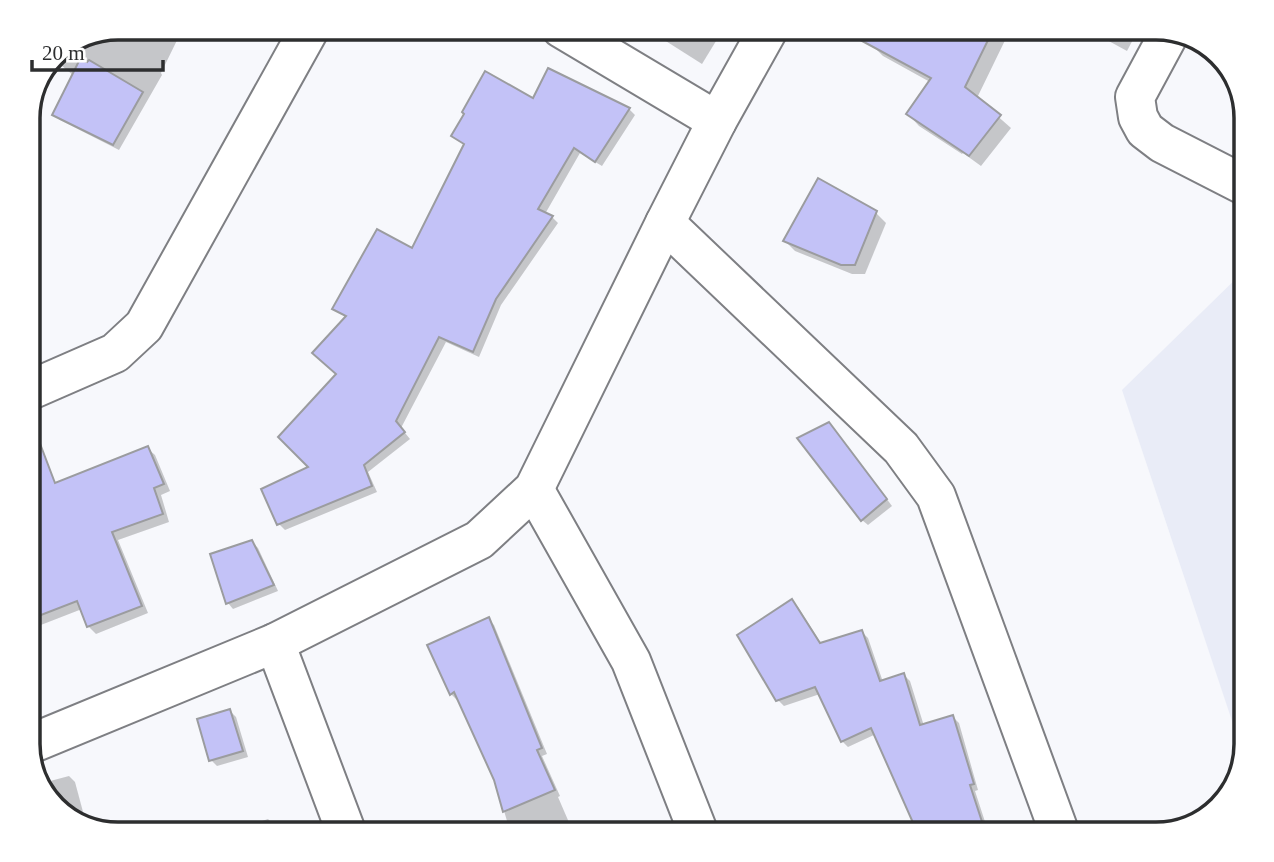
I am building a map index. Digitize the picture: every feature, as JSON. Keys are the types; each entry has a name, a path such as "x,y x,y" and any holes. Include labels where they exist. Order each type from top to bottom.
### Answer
{"street":[{"path":"40,386 115,353 144,326 303,40"},
{"path":"581,40 717,121"},
{"path":"40,740 275,643 479,540 534,489 665,223 762,40"},
{"path":"1165,41 1135,97 1138,117 1145,130 1163,143 1234,180"},
{"path":"665,223 901,448 936,496 1056,822"},
{"path":"534,489 631,661 694,822"},
{"path":"275,643 342,822"}],"shaded area":[{"path":"1234,281 1234,727 1122,390"}],"building":[{"path":"860,40 988,40 965,87 1001,115 969,156 906,114 931,78"},
{"path":"80,59 87,62 89,60 143,92 113,145 52,115"},
{"path":"548,68 630,108 595,162 574,148 538,209 553,216 496,299 473,352 439,337 396,421 405,432 364,465 372,486 277,525 261,489 308,467 278,437 336,374 312,353 346,316 332,309 377,229 412,248 464,144 451,136 485,71 533,98"},
{"path":"818,178 877,211 855,265 841,265 783,241"},
{"path":"829,422 887,499 861,521 797,438"},
{"path":"40,444 55,483 148,446 164,484 154,488 163,514 112,532 142,606 87,627 77,601 40,615"},
{"path":"252,540 274,585 226,604 210,554"},
{"path":"792,599 820,643 862,630 880,681 904,673 920,725 953,715 974,784 970,785 982,822 913,822 871,728 841,742 815,687 776,701 737,635"},
{"path":"489,617 542,748 537,750 555,790 503,812 494,780 454,692 450,695 427,645"},
{"path":"230,709 243,751 209,761 197,719"}]}
